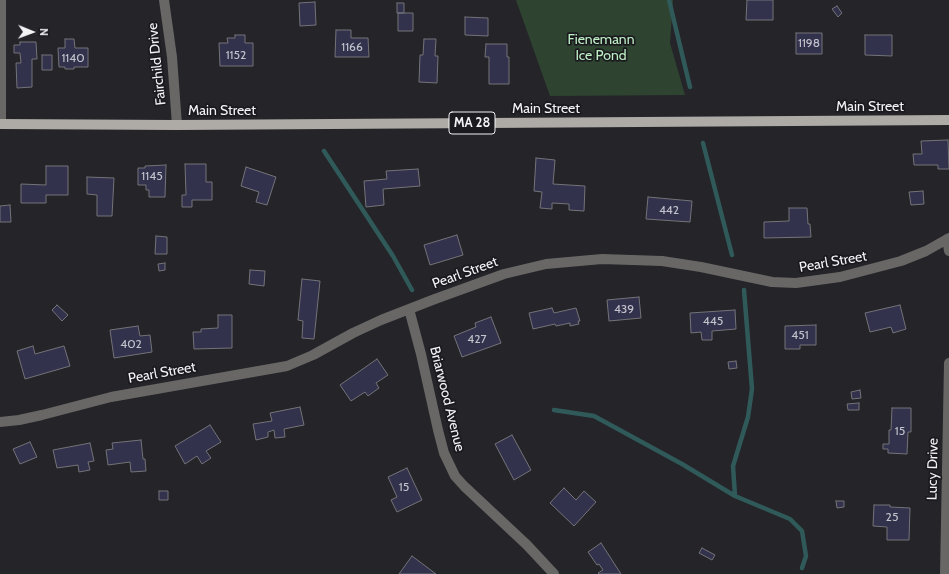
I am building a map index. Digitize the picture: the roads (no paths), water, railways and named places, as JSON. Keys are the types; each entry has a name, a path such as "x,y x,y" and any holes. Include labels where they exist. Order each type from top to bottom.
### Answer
{"main road":[{"name":"Main Street","path":"0,124 177,125 949,120"}],"street":[{"path":"0,124 1,0"},
{"name":"Fairchild Drive","path":"164,0 172,57 177,125"},
{"path":"948,238 949,251"},
{"name":"Pearl Street","path":"0,422 35,417 111,396 287,366 313,355 353,333 409,310 504,274 540,265 602,259 662,261 772,282 796,283 840,277 878,268 913,256 948,238"},
{"name":"Briarwood Avenue","path":"409,310 444,452 455,476 527,545 554,574"},
{"name":"Lucy Drive","path":"946,574 949,364"}],"waterway":[{"path":"669,0 690,87"},
{"path":"703,143 732,255"},
{"path":"324,151 393,256 412,290"},
{"path":"735,496 733,466 748,417 752,389 744,290"},
{"path":"554,410 594,416 682,464 735,496 790,519 802,531 806,556 802,568"}],"park label":[{"name":"Fienemann Ice Pond","path":"601,48"}]}
